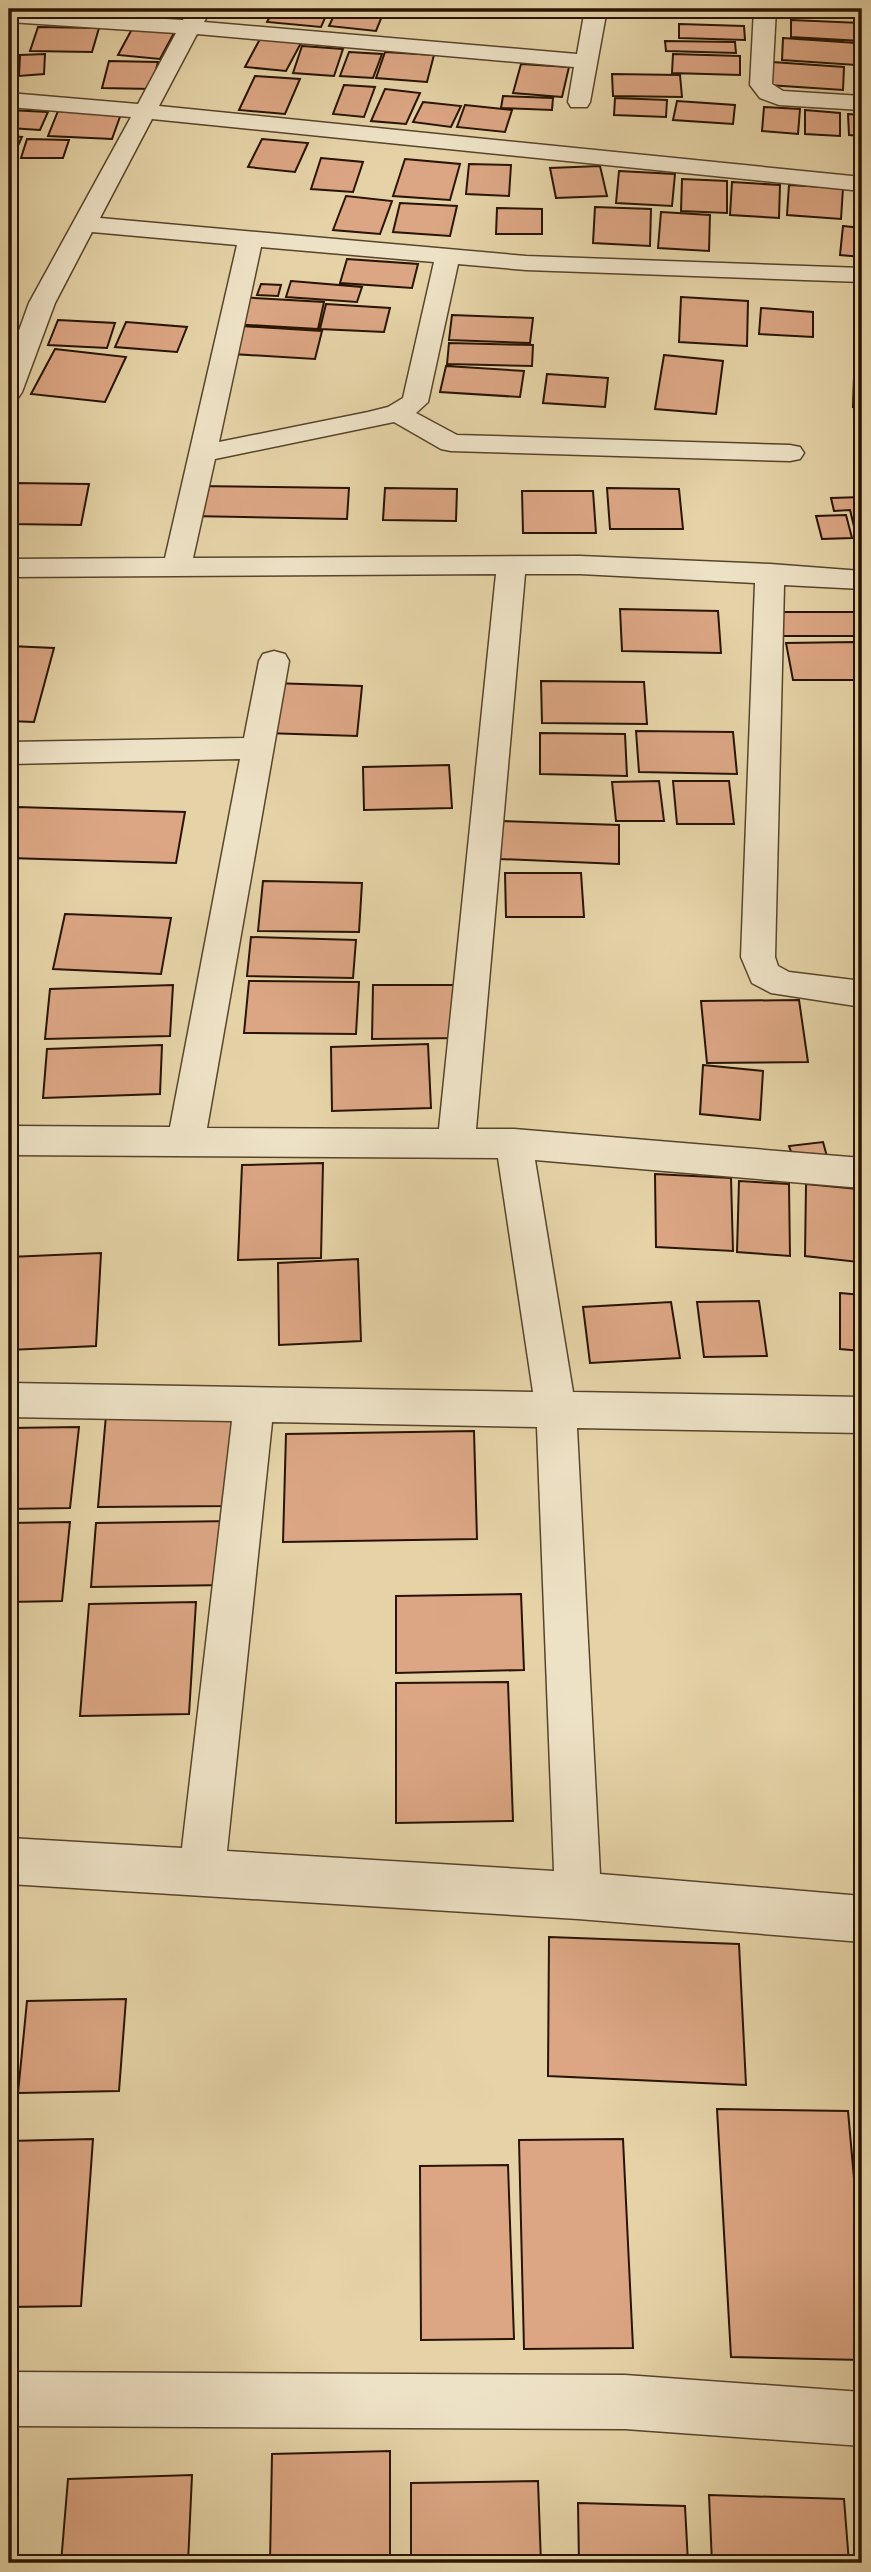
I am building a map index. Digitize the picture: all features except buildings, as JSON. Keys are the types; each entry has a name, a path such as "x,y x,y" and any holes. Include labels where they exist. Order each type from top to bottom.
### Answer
{"street":[{"path":"579,102 596,9"},
{"path":"765,9 761,85 768,93 779,98 862,103"},
{"path":"9,16 195,18 587,62"},
{"path":"9,392 41,303 195,18"},
{"path":"9,100 144,111 862,184"},
{"path":"84,224 526,263 862,275"},
{"path":"177,566 251,239"},
{"path":"201,454 397,413 415,402 448,256"},
{"path":"397,413 451,443 790,453"},
{"path":"456,1144 511,565"},
{"path":"9,568 580,565 770,573 862,580"},
{"path":"770,573 758,957 764,974 783,985 862,994"},
{"path":"186,1142 274,662"},
{"path":"10,759 258,748"},
{"path":"9,1141 514,1144 862,1173"},
{"path":"514,1144 556,1411 579,1896"},
{"path":"9,1400 862,1415"},
{"path":"202,1873 254,1405"},
{"path":"9,1861 579,1896 862,1919"},
{"path":"9,2399 625,2402 862,2419"}]}
